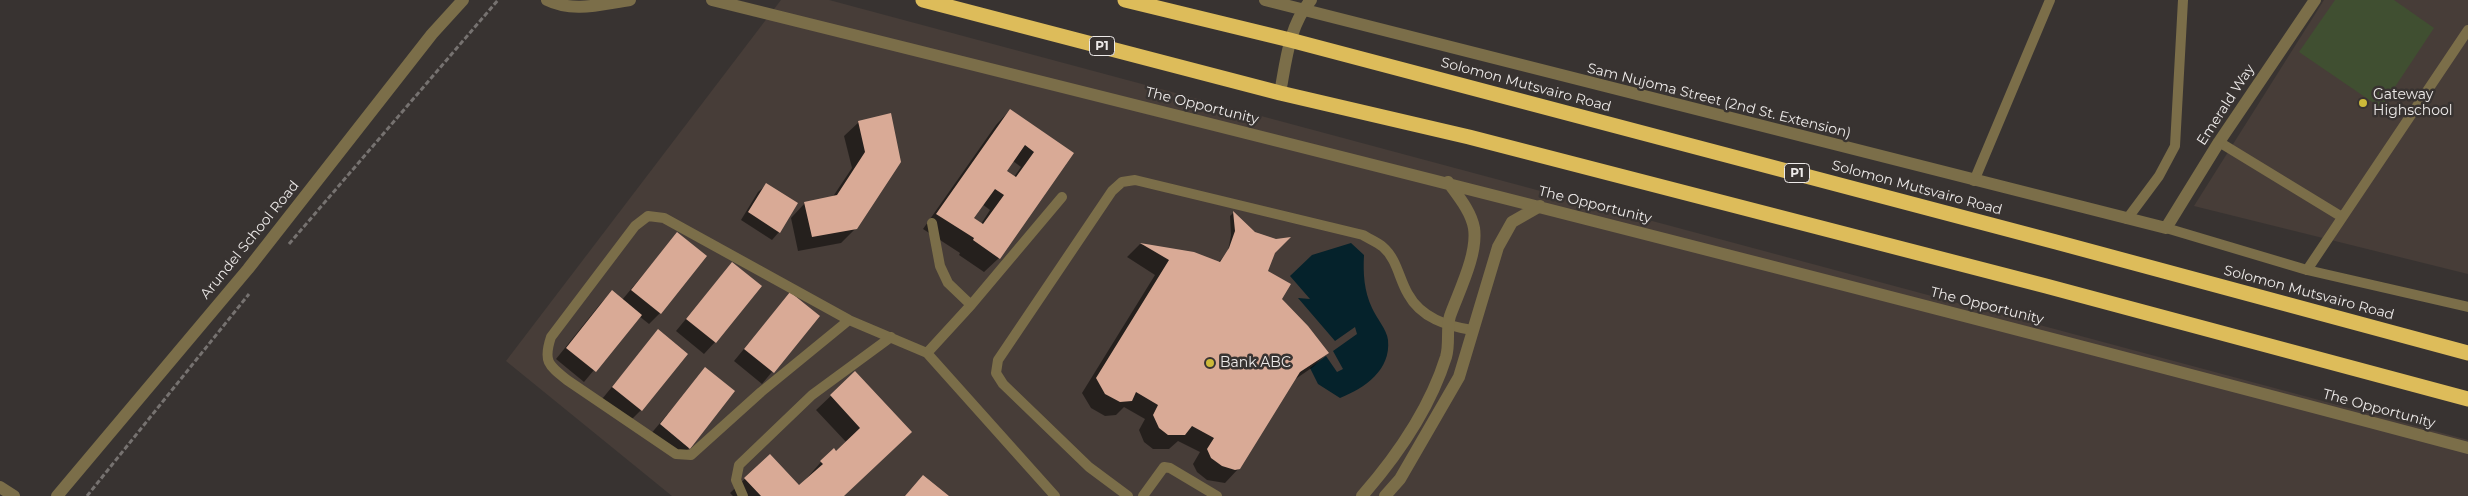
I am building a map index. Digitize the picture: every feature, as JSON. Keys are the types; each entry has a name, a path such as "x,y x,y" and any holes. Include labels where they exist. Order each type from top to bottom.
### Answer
{"highway":[{"name":"P1","path":"923,0 1280,93 1469,137 2046,286 2468,399"},
{"name":"Solomon Mutsvairo Road","path":"1125,0 1290,40 2037,236 2468,353"}],"street":[{"name":"Arundel School Road","path":"58,496 248,269 432,34 464,0"},
{"path":"547,0 558,6 581,8 630,0"},
{"name":"The Opportunity","path":"712,0 1448,182 2468,448"},
{"name":"Sam Nujoma Street (2nd St. Extension)","path":"1264,0 1307,5 1974,181 2166,228"},
{"name":"Emerald Way","path":"2166,228 2219,142 2315,0"},
{"path":"1280,93 1290,40 1307,5"},
{"path":"1362,496 1386,469 1436,386 1447,353 1447,326 1471,257 1474,228 1465,206 1448,182"},
{"path":"1385,496 1400,479 1459,377 1498,246 1512,222 1540,206"},
{"path":"0,487 14,496"}],"lane":[{"path":"1974,181 2050,0"},
{"path":"2127,219 2159,176 2175,146 2183,0"},
{"path":"2306,270 2468,30"},
{"path":"2219,142 2342,217"},
{"path":"1128,496 1089,467 1003,384 996,372 998,360 1112,191 1122,182 1135,180 1363,235 1383,247 1399,270 1408,294 1422,312 1447,326 1472,330"},
{"path":"927,353 971,305 1062,198"},
{"path":"849,320 761,392 691,454 676,454 567,380 550,367 546,352 551,337 635,226 648,216 664,218 849,320 927,353 1055,496"},
{"path":"932,223 940,266 948,284 971,305"},
{"path":"2166,228 2306,270 2468,307"},
{"path":"743,496 736,480 739,465 812,395 891,337"},
{"path":"1144,496 1164,467 1170,468 1217,496"}],"path":[{"path":"284,250 498,0"},
{"path":"87,496 253,289"}],"shaded area":[{"path":"781,0 829,0 2468,440 2468,496 672,496 506,361"},
{"name":"Gateway Highschool","path":"2324,0 2468,0 2468,274 2194,206"}],"green space":[{"path":"2335,0 2394,0 2434,28 2381,108 2299,52"}],"water":[{"path":"1351,243 1364,255 1367,295 1387,336 1388,351 1381,369 1367,383 1340,398 1318,384 1310,368 1326,356 1337,372 1343,369 1333,351 1357,334 1355,327 1335,341 1298,298 1310,299 1290,276 1312,255"}],"building":[{"path":"1010,109 1074,153 1000,259 973,240 974,238 936,214","holes":["1025,145 1034,152 1016,177 1007,171","995,189 1004,195 983,224 974,218"]},
{"path":"891,113 901,162 857,229 812,237 804,202 837,195 865,152 858,121"},
{"path":"766,183 798,203 780,233 748,212"},
{"name":"Bank ABC","path":"1233,211 1255,232 1276,239 1291,237 1275,253 1268,271 1291,284 1282,299 1308,326 1329,353 1300,372 1240,469 1235,470 1222,466 1211,458 1207,449 1214,438 1192,426 1185,435 1168,435 1159,428 1153,415 1158,405 1136,392 1132,401 1120,402 1105,394 1096,378 1169,260 1140,243 1194,252 1220,262 1229,248 1235,231"},
{"path":"677,232 707,256 661,314 631,290"},
{"path":"732,262 762,286 716,343 686,319"},
{"path":"612,290 642,315 596,372 566,348"},
{"path":"790,292 820,316 774,373 744,349"},
{"path":"658,329 688,354 642,411 612,387"},
{"path":"705,367 735,391 690,449 660,424"},
{"path":"855,371 912,432 844,496 761,496 744,478 770,454 799,485 823,464 820,461 834,448 836,451 860,428 830,395"},
{"path":"923,475 949,496 905,496"}],"place":[{"name":"Gateway Highschool","path":"2363,103"},
{"name":"Bank ABC","path":"1210,363"}]}
